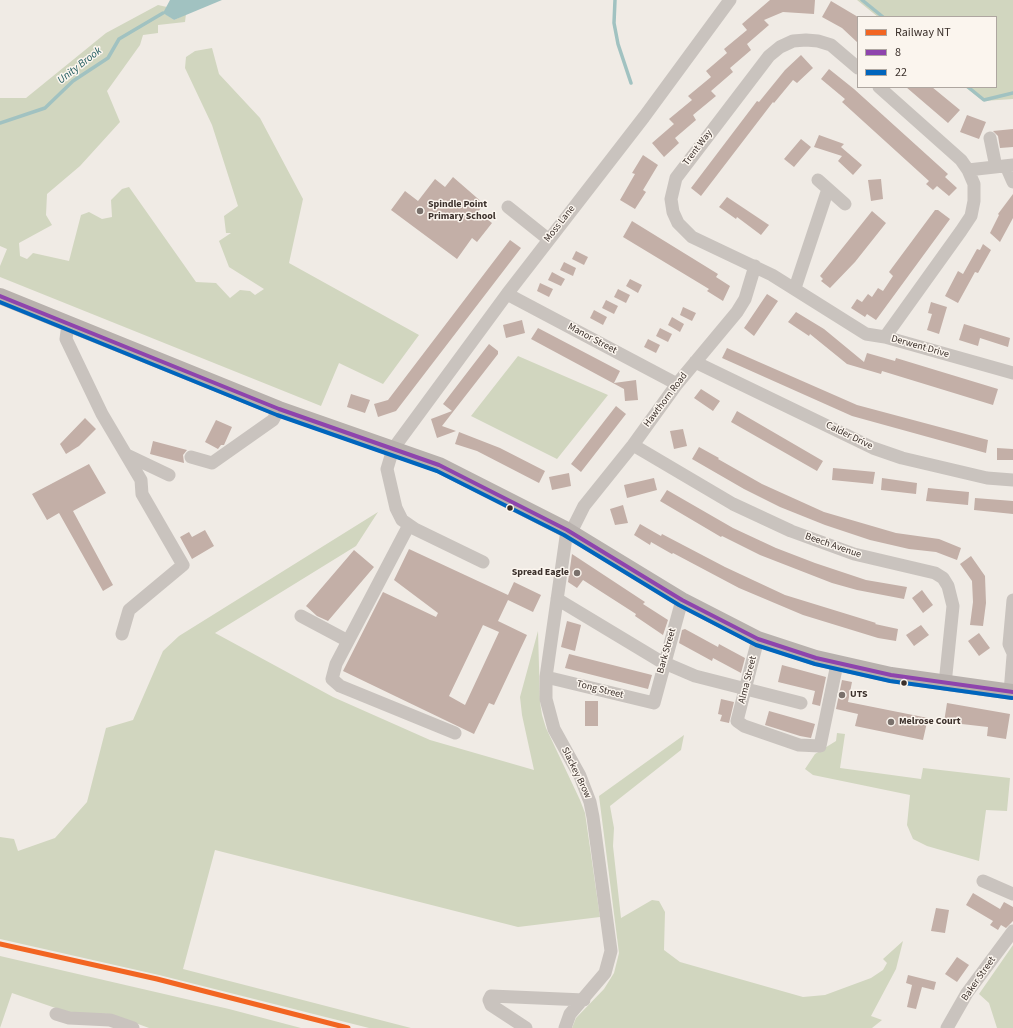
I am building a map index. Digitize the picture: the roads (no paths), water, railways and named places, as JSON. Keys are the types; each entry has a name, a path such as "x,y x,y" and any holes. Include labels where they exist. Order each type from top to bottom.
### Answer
{"main road":[{"path":"0,296 279,409 439,465 569,531 682,600 758,640 838,664 945,684 1011,692"}],"street":[{"name":"Moss Lane","path":"409,525 402,520 396,508 387,469 393,449 548,239 644,117 730,0"},
{"name":"Trent Way","path":"831,312 795,288 755,266 692,237 678,223 673,212 672,189 676,178 769,56 780,47 793,41 818,41 831,45 857,67"},
{"path":"880,88 961,160 968,170 974,184 974,201 970,216 885,337"},
{"path":"990,138 1013,182"},
{"path":"968,170 1005,166"},
{"path":"818,180 845,204"},
{"path":"795,288 828,189"},
{"path":"508,207 548,239"},
{"name":"Hawthorn Road","path":"569,531 584,506 633,445 677,384 746,299 755,266"},
{"name":"Manor Street","path":"507,294 677,384"},
{"name":"Derwent Drive","path":"831,312 866,334 885,337 1013,373"},
{"path":"68,324 66,339 102,414 141,480 142,494 183,565 129,610 122,634"},
{"name":"Calder Drive","path":"695,362 874,448 902,458 987,478 1013,480"},
{"path":"191,457 212,464 273,420 279,409"},
{"name":"Beech Avenue","path":"633,445 734,504 791,531 854,554 935,573 942,578 950,591 953,606 945,684"},
{"path":"127,455 169,475"},
{"path":"455,733 340,686 332,679 332,672 409,525 483,562"},
{"name":"Slackey Brow","path":"565,1028 570,1014 584,1000 605,972 611,958 611,944 590,802 580,776 550,720 546,699 546,676 556,599 569,531"},
{"path":"556,599 664,663 695,676 801,703"},
{"name":"Bark Street","path":"654,703 682,600"},
{"path":"1011,692 1013,654 1009,644 1013,600"},
{"path":"301,616 348,640"},
{"name":"Alma Street","path":"758,640 738,721 744,726 799,745 820,746 838,664"},
{"name":"Tong Street","path":"546,676 654,703"},
{"path":"983,881 1013,894"},
{"name":"Baker Street","path":"947,1028 967,993 1013,931"},
{"path":"526,1028 491,1005 489,1000 491,996 584,1000"},
{"path":"56,1014 69,1018 110,1020 133,1028"}],"water":[{"path":"170,0 222,0 174,20 163,13"}],"waterway":[{"path":"615,0 614,23 618,44 631,83"},
{"name":"Unity Brook","path":"862,0 882,16"},
{"name":"Unity Brook","path":"0,123 45,108 73,81 108,58 119,39 163,13"},
{"name":"Unity Brook","path":"969,88 984,100 1013,93"}],"rail line":[{"name":"NT","path":"0,944 157,979 348,1028"}],"place":[{"name":"Spindle Point Primary School","path":"420,211"},
{"name":"Spread Eagle","path":"577,573"},
{"name":"UTS","path":"842,695"},
{"name":"Melrose Court","path":"891,722"}]}
